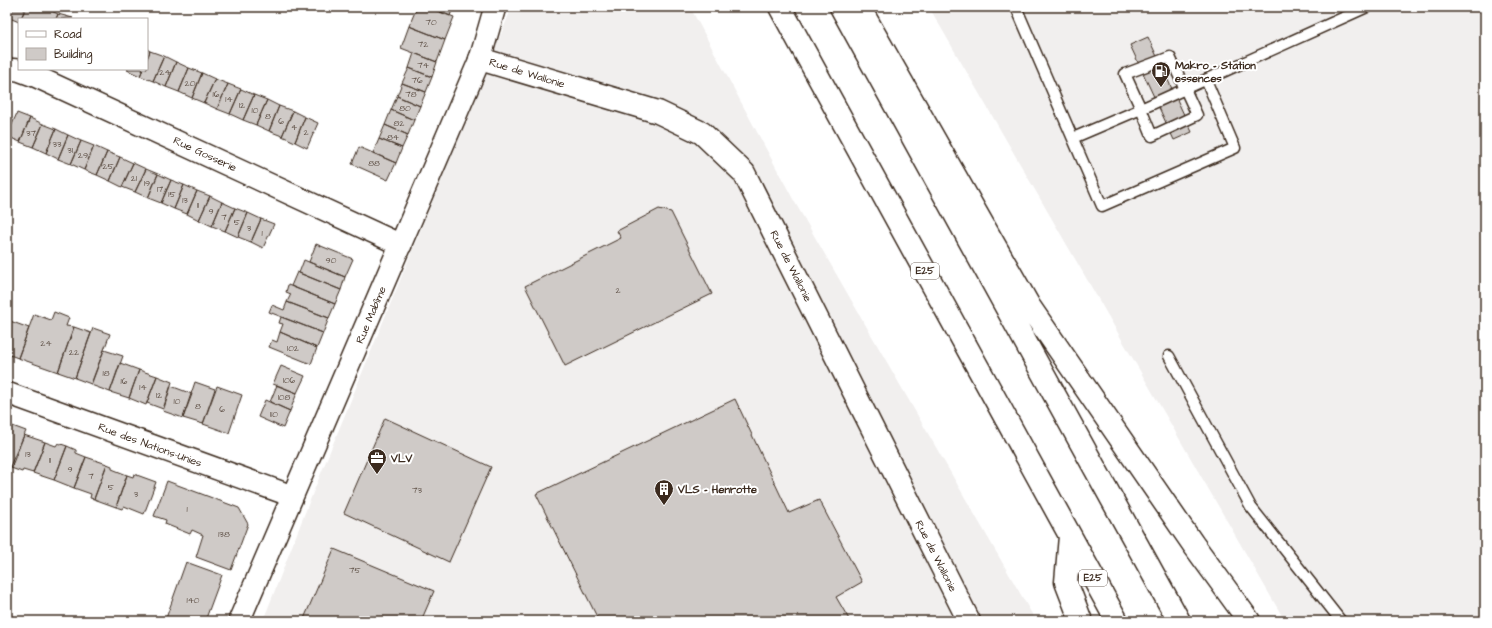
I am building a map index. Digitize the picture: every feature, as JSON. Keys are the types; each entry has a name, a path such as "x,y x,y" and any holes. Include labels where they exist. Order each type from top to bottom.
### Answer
{"main road":[{"name":"E25","path":"780,7 1116,621"},
{"path":"841,7 1179,621"},
{"path":"859,7 1029,306 1193,544 1249,621"},
{"name":"Rue de Wallonie","path":"480,59 658,112 702,133 744,173 969,621"},
{"path":"1070,536 1066,582 1081,621"}],"street":[{"name":"Rue Mabîme","path":"239,621 480,59 495,7"},
{"name":"Rue Gosserie","path":"7,69 18,70 37,77 401,245"},
{"name":"Rue des Nations-Unies","path":"7,393 292,496"}],"lane":[{"path":"1016,7 1102,206 1236,148 1206,80"},
{"path":"1073,138 1367,7"},
{"path":"1170,57 1185,89 1197,114 1152,136 1125,74 1170,57"},
{"path":"1168,356 1251,507 1342,621"}],"shaded area":[{"path":"512,7 690,7 793,199 1036,621 263,621 308,505"},
{"path":"929,7 1485,7 1485,621 1285,621"}],"building":[{"path":"7,7 26,7 21,18 18,18 18,22 7,17"},
{"path":"26,7 43,7 58,14 56,18 21,18"},
{"path":"417,7 427,7 454,17 445,40 409,26"},
{"path":"427,7 453,7 450,16"},
{"path":"58,14 73,18 56,18"},
{"path":"409,26 445,40 437,62 401,48"},
{"name":"Makro - Station essences","path":"1148,37 1192,132 1174,140 1130,45"},
{"path":"150,51 164,56 153,81 140,76 143,70 148,70 148,56"},
{"path":"414,53 437,62 432,77 409,68"},
{"path":"164,56 176,62 166,87 153,81"},
{"path":"176,62 189,68 179,92 166,87"},
{"path":"189,68 202,73 192,98 179,92"},
{"path":"409,68 432,77 426,92 402,83"},
{"path":"127,70 143,70 140,76"},
{"path":"202,73 215,79 204,103 192,98"},
{"path":"215,79 228,84 217,109 204,103"},
{"path":"402,83 426,92 420,106 397,96"},
{"path":"228,84 241,89 230,114 217,109"},
{"path":"241,89 254,95 243,120 230,114"},
{"path":"254,95 267,100 256,125 243,120"},
{"path":"397,96 420,106 414,120 391,110"},
{"path":"267,100 279,106 269,131 256,125"},
{"path":"279,106 293,111 282,136 269,131"},
{"path":"391,110 414,120 408,135 385,125"},
{"path":"293,111 305,117 295,142 282,136"},
{"path":"17,113 30,118 20,142 7,136"},
{"path":"305,117 318,123 307,148 295,142"},
{"path":"30,118 43,124 33,147 20,142"},
{"path":"43,124 56,129 46,153 33,147"},
{"path":"385,125 408,135 402,148 379,139"},
{"path":"56,129 68,135 58,159 46,153"},
{"path":"68,135 81,141 71,164 58,159"},
{"path":"379,139 402,148 396,163 373,153"},
{"path":"81,141 94,146 84,170 71,164"},
{"path":"94,146 107,152 97,175 84,170"},
{"path":"359,147 396,163 388,180 352,164"},
{"path":"107,152 120,157 110,181 97,175"},
{"path":"120,157 133,163 122,187 110,181"},
{"path":"133,163 146,169 135,192 122,187"},
{"path":"146,169 158,174 148,198 135,192"},
{"path":"158,174 171,180 161,203 148,198"},
{"path":"171,180 184,185 174,209 161,203"},
{"path":"184,185 197,191 187,214 174,209"},
{"path":"197,191 210,196 199,220 187,214"},
{"path":"210,196 222,202 212,226 199,220"},
{"path":"222,202 235,208 225,231 212,226"},
{"path":"235,208 248,213 238,237 225,231"},
{"path":"659,209 671,212 712,294 565,366 525,286 621,238 617,231"},
{"path":"248,213 261,219 251,242 238,237"},
{"path":"261,219 274,224 263,248 251,242"},
{"path":"316,244 353,259 345,277 309,262"},
{"path":"304,260 345,277 341,290 299,273"},
{"path":"297,272 341,290 335,304 291,286"},
{"path":"288,285 335,304 329,318 287,302 291,294 286,292"},
{"path":"287,302 329,318 323,333 269,312 272,305 284,310"},
{"path":"54,312 69,318 66,326 74,327 58,372 18,358 34,314 51,320"},
{"path":"281,317 323,333 317,348 280,332 283,324 279,323"},
{"path":"7,318 10,319 7,328"},
{"path":"10,321 29,328 18,358 7,354 7,328"},
{"path":"74,327 91,333 75,378 58,372"},
{"path":"93,328 110,334 91,384 75,378"},
{"path":"280,332 317,348 311,364 269,347 272,340 277,342"},
{"path":"104,350 123,356 110,392 91,385"},
{"path":"120,363 139,370 129,398 110,392"},
{"path":"281,366 305,376 297,393 273,384"},
{"path":"139,370 157,376 146,405 129,398"},
{"path":"157,376 172,382 163,409 147,403"},
{"path":"195,382 215,389 203,424 183,418"},
{"path":"277,385 297,393 290,411 270,402"},
{"path":"171,386 192,394 183,418 163,411"},
{"path":"217,386 242,395 229,433 203,424"},
{"name":"VLS - Henrotte","path":"735,399 789,513 819,500 862,582 836,597 850,621 599,621 536,494"},
{"path":"265,400 290,411 283,428 258,417"},
{"path":"385,418 491,467 449,562 344,513"},
{"path":"7,424 26,431 10,466 7,465"},
{"path":"24,435 45,442 33,473 23,470 22,472 11,468"},
{"path":"45,442 56,446 58,443 67,446 54,480 33,473"},
{"path":"67,446 76,450 76,453 86,457 74,488 54,480"},
{"path":"86,457 107,464 94,499 90,498 91,494 74,488"},
{"path":"107,464 112,466 112,469 127,475 116,507 94,499"},
{"path":"134,474 156,482 144,514 124,506 122,509 116,507 127,475 133,477"},
{"path":"167,481 239,508 248,524 231,570 196,557 203,535 192,530 190,534 165,524 166,520 154,516"},
{"path":"334,549 434,591 421,621 303,621"},
{"path":"186,562 222,575 205,621 165,621"}],"place":[{"name":"Makro - Station essences","path":"1161,88"},
{"name":"VLV","path":"377,475"},
{"name":"VLS - Henrotte","path":"664,506"}]}
